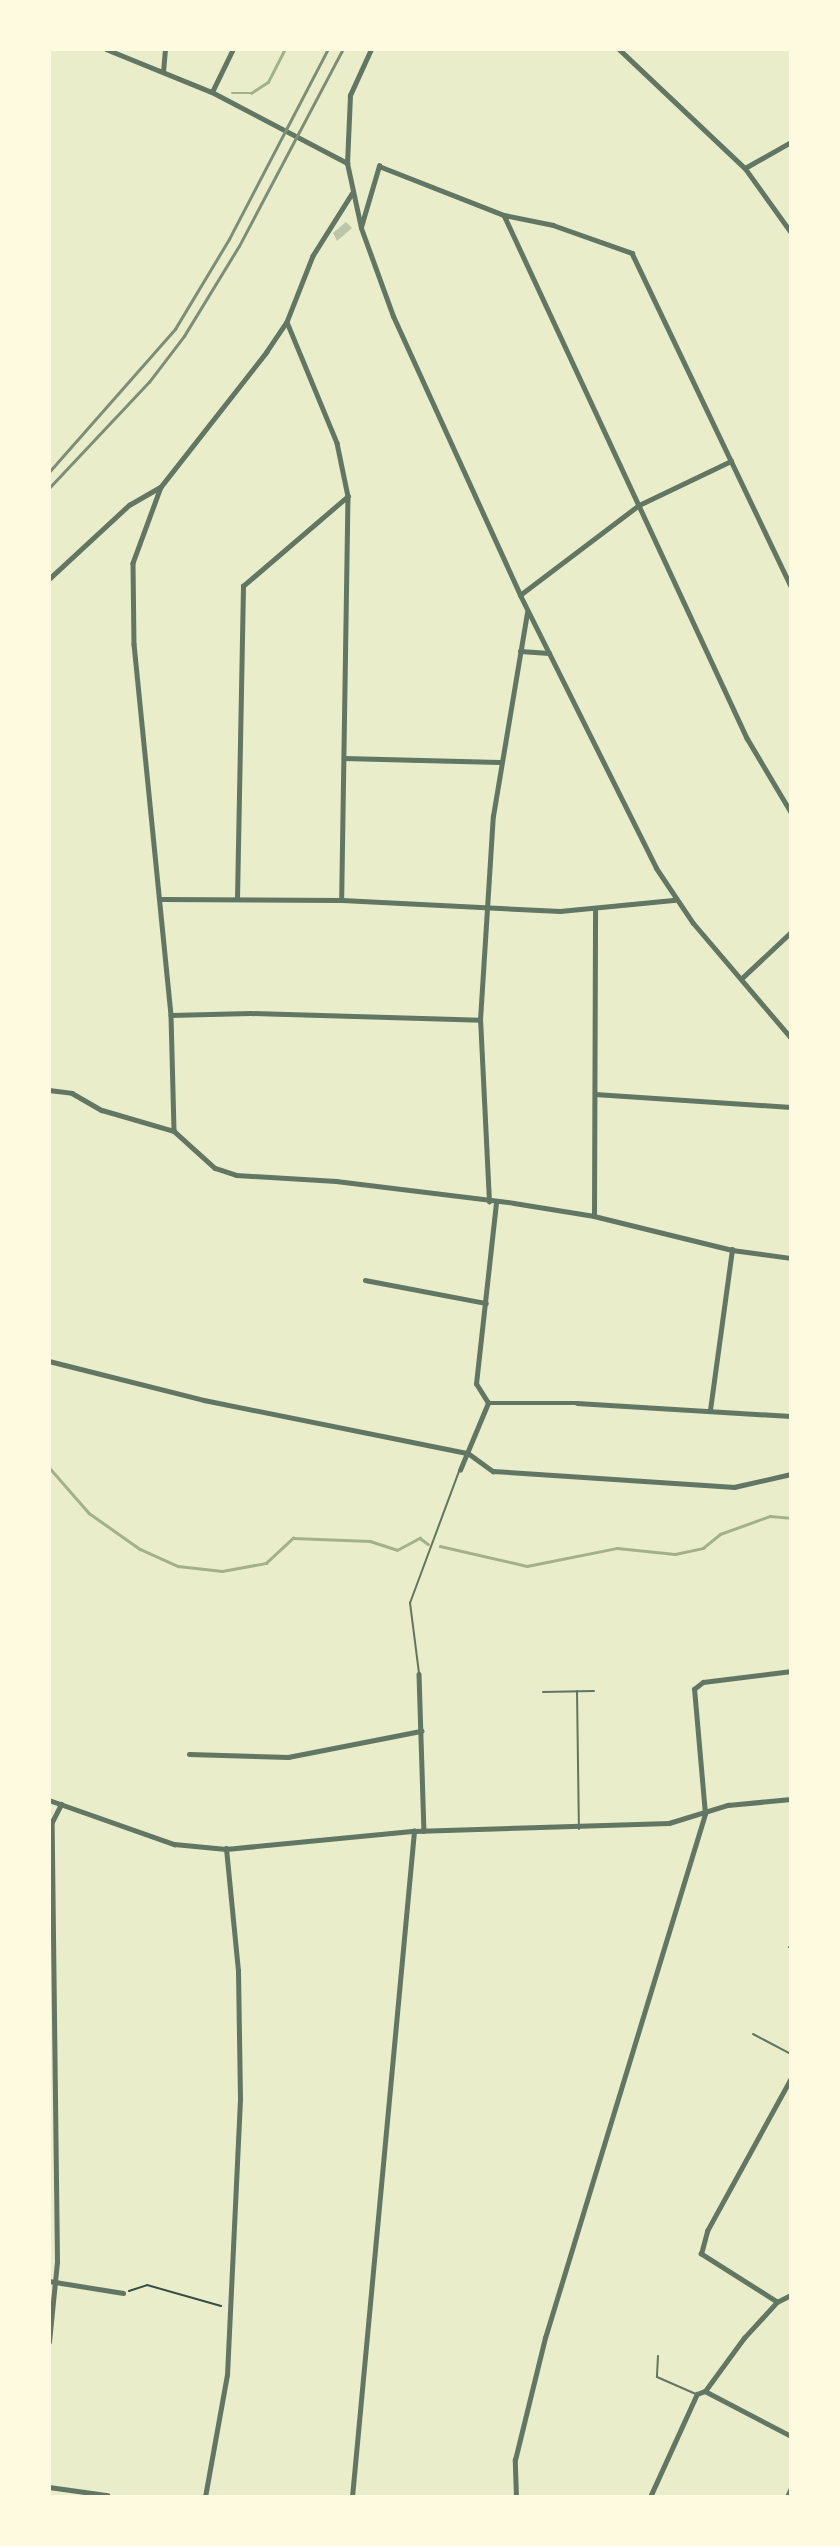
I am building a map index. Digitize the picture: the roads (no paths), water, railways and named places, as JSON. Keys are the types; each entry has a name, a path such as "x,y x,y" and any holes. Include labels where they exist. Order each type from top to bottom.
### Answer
{"street":[{"path":"106,49 212,92 347,163"},
{"path":"163,72 165,49"},
{"path":"212,92 233,49"},
{"path":"371,49 351,95 347,163 352,194 361,228 432,406 520,595 675,900 791,1038"},
{"path":"619,49 745,168 791,232"},
{"path":"745,168 791,142"},
{"path":"361,228 379,166 504,215 553,225 632,253 791,587"},
{"path":"174,1131 172,1015 131,586 133,564 161,486 287,322 313,256 352,194"},
{"path":"504,215 747,738 791,812"},
{"path":"287,322 337,443 348,496 342,900"},
{"path":"520,595 639,505 731,461"},
{"path":"49,579 129,505 161,486"},
{"path":"237,899 243,586 348,496"},
{"path":"489,1202 480,1020 499,762 528,610"},
{"path":"519,652 532,649 549,653"},
{"path":"344,758 499,762"},
{"path":"162,899 342,900 595,909 675,900"},
{"path":"594,1216 595,909"},
{"path":"741,979 791,932"},
{"path":"172,1015 262,1013 480,1020"},
{"path":"49,1090 72,1093 102,1110 174,1131 215,1168 236,1175 401,1188 594,1216 732,1250 791,1258"},
{"path":"594,1094 757,1101 791,1107"},
{"path":"488,1403 476,1384 496,1203"},
{"path":"710,1410 732,1250"},
{"path":"365,1280 486,1303"},
{"path":"49,1361 204,1400 468,1453 493,1471 734,1487 791,1474"},
{"path":"488,1403 710,1410 791,1416"},
{"path":"460,1470 488,1403"},
{"path":"516,2497 516,2459 548,2326 705,1814 694,1689 703,1682 791,1671"},
{"path":"419,1674 424,1831"},
{"path":"189,1754 288,1758 421,1731"},
{"path":"49,1800 174,1844 226,1849 414,1831 579,1829 669,1823 728,1805 791,1800"},
{"path":"49,2342 56,2283 52,1822 61,1804"},
{"path":"352,2497 414,1831"},
{"path":"205,2497 227,2375 240,2099 238,1971 226,1849"},
{"path":"777,2302 701,2255 707,2231 791,2078"},
{"path":"49,2280 123,2293"},
{"path":"650,2497 697,2394 705,2391 777,2302 791,2295"},
{"path":"705,2391 791,2436"},
{"path":"49,2487 107,2496"},
{"path":"787,2497 791,2488"}],"lane":[{"path":"419,1674 410,1603 460,1470"},
{"path":"542,1692 594,1691"},
{"path":"577,1692 579,1829"},
{"path":"753,2034 791,2054"},
{"path":"658,2356 657,2377 697,2394"}],"waterway":[{"path":"232,93 251,93 268,82 285,49"},
{"path":"49,1467 89,1513 140,1549 178,1566 222,1571 266,1563 293,1538 370,1541 397,1550 420,1538 428,1544"},
{"path":"440,1546 527,1566 617,1548 675,1554 703,1548 720,1534 770,1516 791,1518"}],"railway":[{"path":"49,472 175,329 229,239 328,49"},
{"path":"49,488 149,382 184,336 239,246 343,49"}]}
